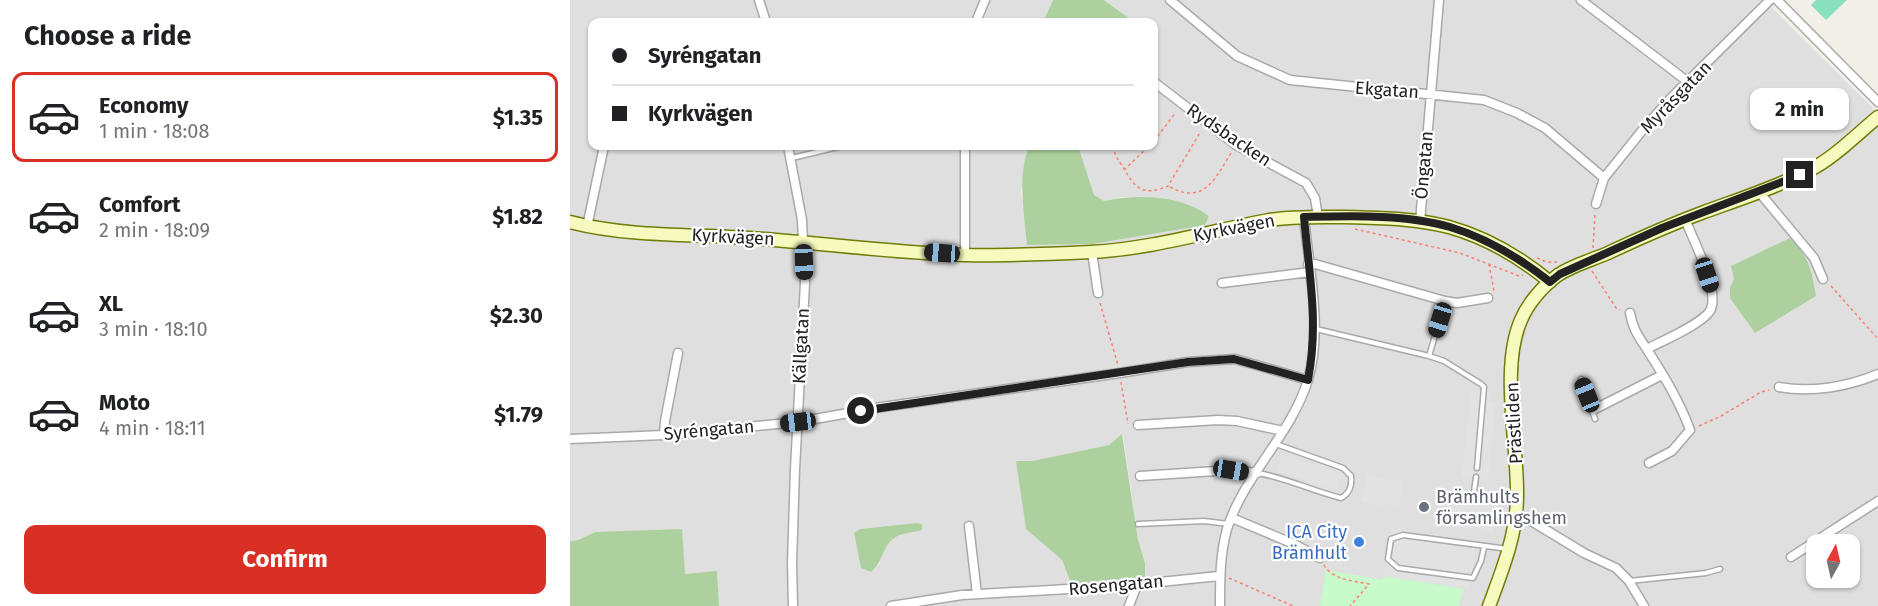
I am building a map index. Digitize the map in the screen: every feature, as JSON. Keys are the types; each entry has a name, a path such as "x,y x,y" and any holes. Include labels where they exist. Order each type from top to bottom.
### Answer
{"street":[{"path":"759,0 765,18"},
{"path":"978,18 985,0"},
{"name":"Ekgatan","path":"1170,0 1237,56 1290,80 1484,100 1534,121 1604,178"},
{"name":"Öngatan","path":"1420,222 1439,0"},
{"path":"1581,0 1688,82"},
{"name":"Myråsgatan","path":"1596,204 1604,178 1645,127 1770,0"},
{"path":"1777,0 1878,102"},
{"name":"Rydsbacken","path":"1158,85 1236,145 1306,183 1316,198 1318,217"},
{"path":"1550,282 1575,267 1685,219 1759,192 1812,169 1837,152 1878,117"},
{"path":"587,226 603,150"},
{"name":"Källgatan","path":"789,150 802,220 805,283 792,563 793,606"},
{"path":"965,150 965,255"},
{"path":"1759,192 1815,258 1823,279"},
{"path":"1220,606 1223,546 1230,521 1276,444 1308,380 1314,328 1304,217"},
{"name":"Kyrkvägen","path":"570,222 650,234 803,242 965,255 1092,252 1150,244 1272,220 1304,217 1380,218 1451,227 1494,246 1531,267 1550,282"},
{"path":"1647,349 1702,319 1710,310 1713,294 1685,219"},
{"path":"1092,252 1098,293"},
{"path":"1222,283 1309,268 1315,264 1445,302 1457,303 1488,298"},
{"name":"Prästliden","path":"1489,606 1508,549 1516,516 1516,460 1511,388 1515,340 1521,320 1533,299 1550,282"},
{"path":"1629,314 1633,329 1683,410 1690,430 1671,451 1649,463"},
{"path":"664,435 678,352"},
{"name":"Syréngatan","path":"570,439 664,435 798,422 882,407 1188,362 1234,359 1308,380"},
{"path":"1779,387 1799,391 1825,388 1859,382 1878,374"},
{"path":"1594,414 1662,375"},
{"path":"1138,425 1218,420 1237,421 1283,431"},
{"path":"1140,476 1231,470 1257,473"},
{"path":"1791,557 1878,501"},
{"path":"1516,516 1528,519 1584,553 1616,568 1629,581 1644,606"},
{"path":"1230,521 1293,544 1320,558"},
{"path":"969,526 976,594"},
{"name":"Rosengatan","path":"891,606 976,594 1137,585 1220,576"},
{"path":"1129,606 1137,585"}],"lane":[{"path":"791,158 825,150"},
{"path":"1429,356 1445,302"},
{"path":"1314,328 1429,356 1444,362 1481,384 1484,387 1477,468"},
{"path":"1581,379 1594,414"},
{"path":"1257,473 1275,476 1317,492 1341,498 1347,494 1352,485 1351,476 1343,468 1276,444"},
{"path":"1474,492 1476,477"},
{"path":"1138,524 1230,521"},
{"path":"1484,548 1473,578 1398,568 1388,559 1390,539 1403,535 1484,548 1508,549"},
{"path":"1629,581 1706,573 1720,569"}],"path":[{"path":"1158,136 1182,104"},
{"path":"1168,186 1207,123"},
{"path":"1114,150 1133,185 1143,190 1168,186 1183,193 1192,194 1209,187 1236,145"},
{"path":"1124,170 1145,150"},
{"path":"1346,217 1353,228 1440,247 1523,276"},
{"path":"1488,298 1494,292 1495,287 1489,264"},
{"path":"1823,279 1838,292 1878,339"},
{"path":"1098,293 1120,373 1129,427 1138,425"},
{"path":"1690,430 1721,416 1761,392 1779,387"},
{"path":"1320,558 1328,572 1369,584 1350,606"},
{"path":"1220,576 1231,578 1293,606"}],"shaded area":[{"path":"570,0 1053,0 1045,18 588,18 588,150 1028,150 1021,192 1028,245 1093,244 1146,234 1143,198 1122,197 1104,201 1093,195 1079,150 1158,150 1158,18 1129,18 1104,0 1764,0 1878,113 1878,606 719,606 717,572 685,574 595,532 570,541","holes":["1123,435 1138,540 1145,563 1062,560 1026,529 1024,505 1032,461 1109,445","922,524 921,530 894,537 884,550 879,565 861,568 854,533 860,529"]},
{"path":"1471,392 1490,394 1489,402 1496,403 1488,478 1462,476"},
{"path":"1282,454 1342,474 1336,491 1277,471"},
{"path":"1367,475 1403,481 1399,508 1362,502"},
{"path":"1454,491 1496,500 1498,504 1493,533 1447,524"},
{"path":"1391,528 1476,541 1469,589 1384,576"}],"green space":[{"path":"1053,0 1104,0 1129,18 1045,18"},
{"path":"1816,0 1847,0 1826,20 1811,5"},
{"path":"1028,150 1079,150 1094,195 1104,201 1130,197 1172,200 1198,209 1209,216 1205,225 1093,244 1027,245 1022,183"},
{"path":"1790,238 1809,264 1816,296 1755,333 1730,298 1730,288 1734,279 1731,266"},
{"path":"1122,434 1138,540 1145,563 1145,577 1071,583 1062,560 1026,529 1016,461 1032,461 1109,445"},
{"path":"922,524 922,530 903,534 893,539 871,572 861,568 854,533 860,529"},
{"path":"682,529 685,574 717,571 719,606 570,606 570,541 595,532"},
{"path":"1326,570 1383,580 1384,576 1464,589 1459,606 1320,606"}],"place":[{"name":"Brämhults församlingshem","path":"1424,507"},
{"name":"ICA City Brämhult","path":"1359,542"}],"route":[{"path":"861,411 1188,362 1234,359 1308,380 1314,328 1304,217 1380,218 1451,227 1512,255 1550,282 1560,274 1662,228 1800,175"}]}
